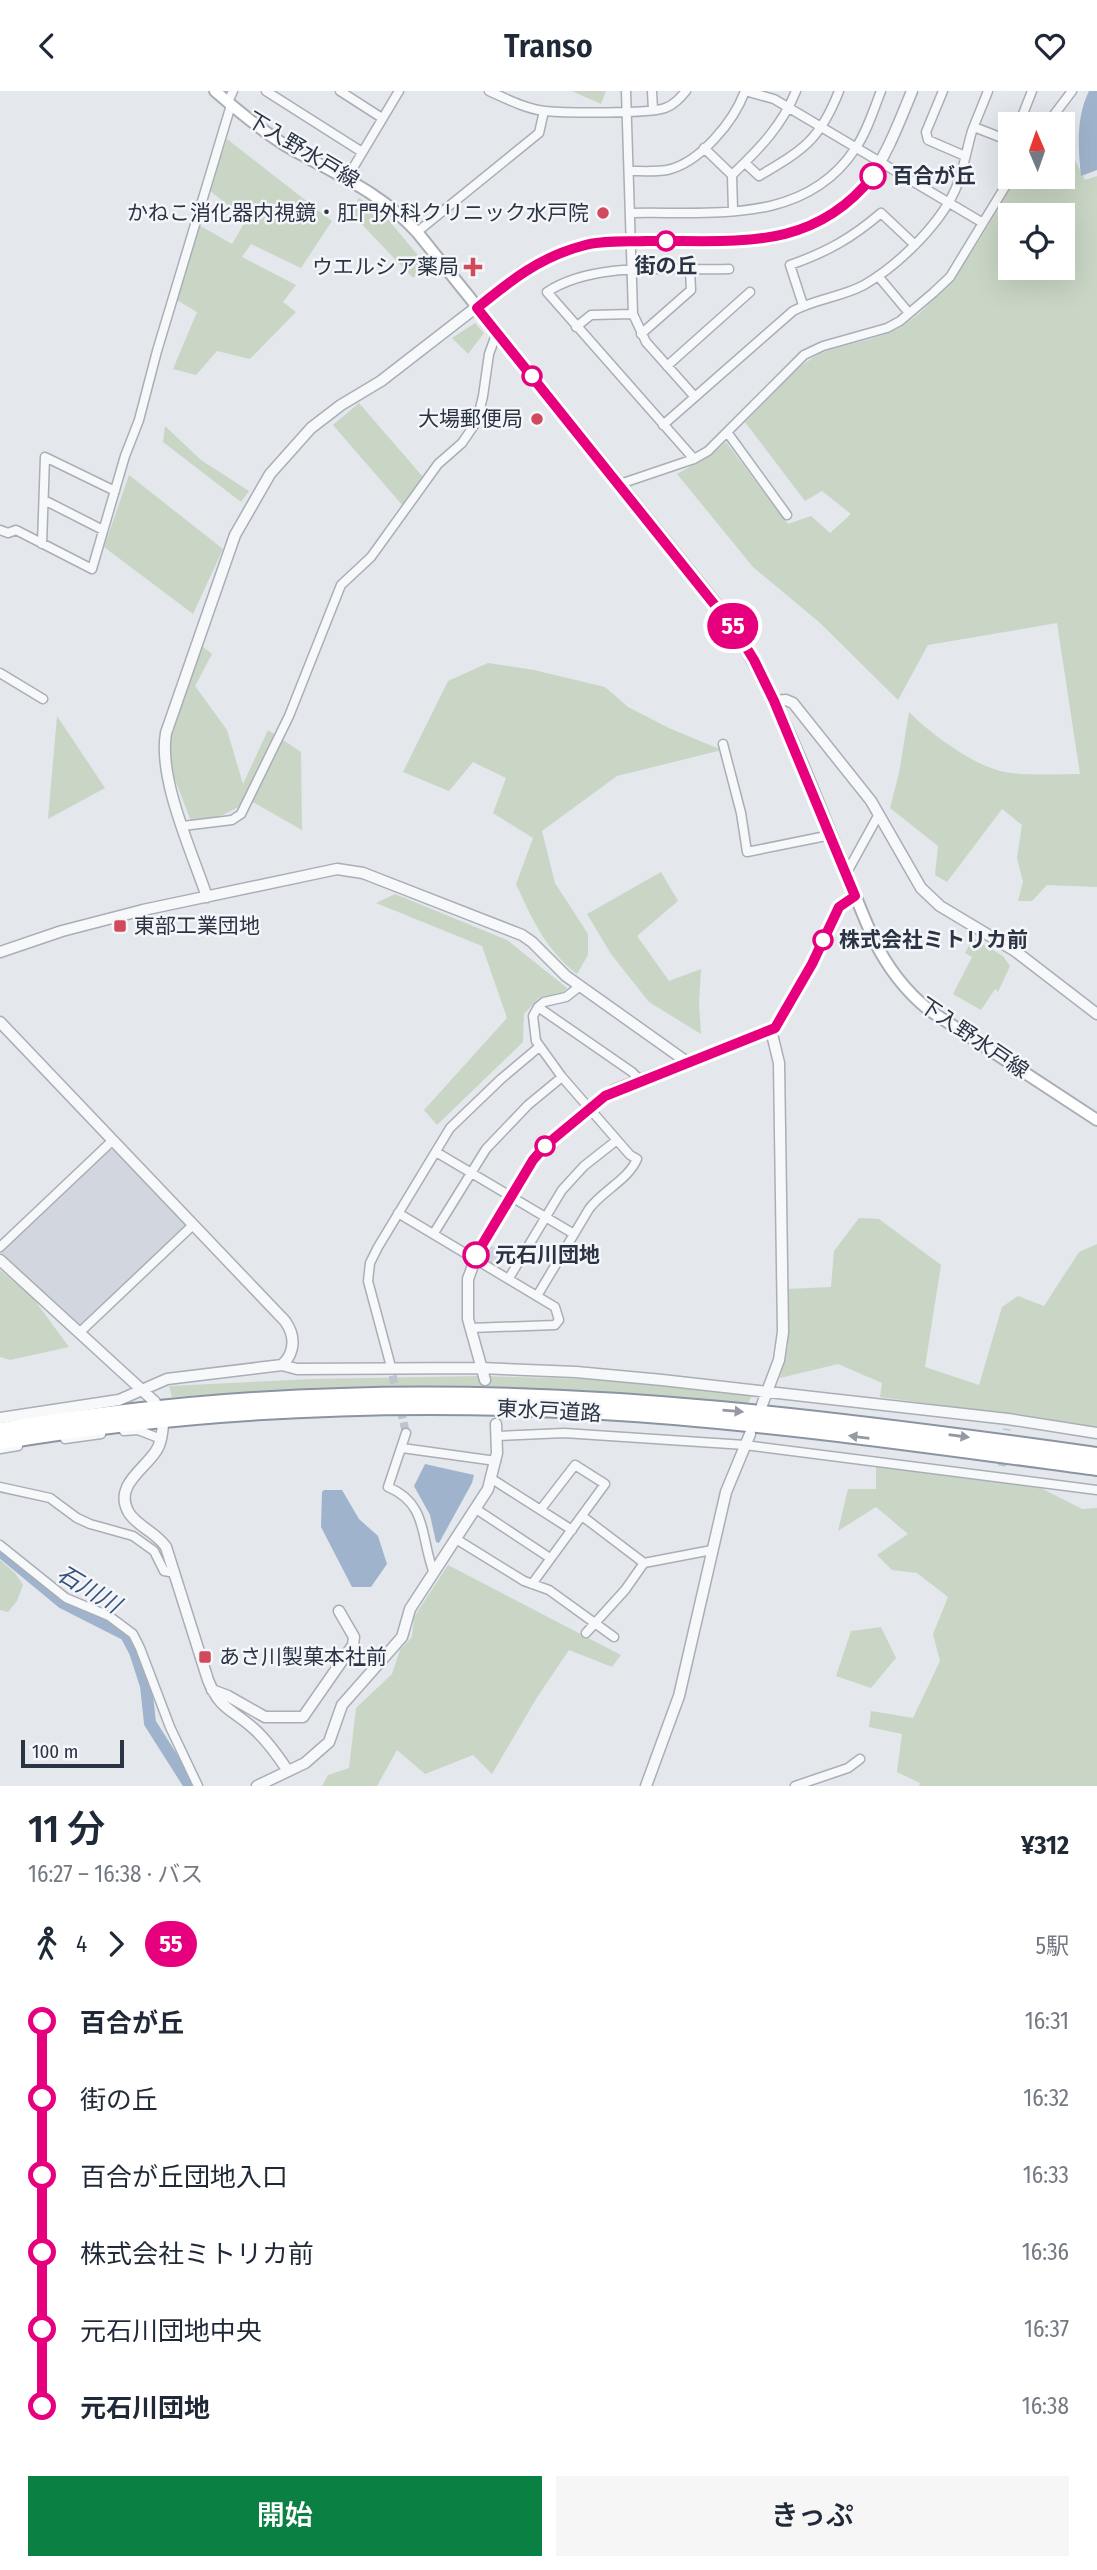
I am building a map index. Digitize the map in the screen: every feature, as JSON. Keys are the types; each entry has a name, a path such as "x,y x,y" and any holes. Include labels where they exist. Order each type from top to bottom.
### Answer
{"highway":[{"name":"東水戸道路","path":"0,1442 234,1401 344,1395 411,1395 582,1399 810,1418 1097,1455"},
{"name":"東水戸道路","path":"0,1430 156,1414 344,1407 568,1411 673,1417 810,1431 1097,1468"}],"main road":[{"name":"下入野水戸線","path":"215,91 279,141 347,178 384,202 417,232 723,613 754,660 774,701 855,896 886,963 902,984 919,1002 1097,1120"}],"street":[{"path":"0,530 8,533 16,530 92,569 139,420 233,91"},
{"path":"267,91 362,152"},
{"path":"340,91 382,118"},
{"path":"347,178 399,91"},
{"path":"489,91 544,111 653,110 670,106 686,91"},
{"path":"626,91 633,314 641,334 695,397"},
{"path":"652,91 653,110"},
{"path":"629,171 668,169 687,162 704,148 735,114 745,91 774,100 983,223"},
{"path":"732,175 773,134 789,109 796,91"},
{"path":"745,163 759,176 794,156 822,128 839,91"},
{"path":"630,213 766,209 806,195 830,178 856,148 881,91"},
{"path":"207,897 166,769 166,733 235,535 256,497 286,455 311,428 341,405 380,381 523,271 558,253 585,245 630,241 754,239 800,231 824,219 845,206 864,188 881,163 912,91"},
{"path":"943,91 926,132 928,139 965,156"},
{"path":"663,425 777,324 803,305 861,286 878,276 915,245 948,202 958,184 974,127 988,91"},
{"path":"1024,112 1032,91"},
{"path":"1056,112 1072,91"},
{"path":"417,232 539,133 544,111"},
{"path":"974,127 998,136"},
{"path":"704,148 732,175 733,211"},
{"path":"620,484 694,459 708,451 804,355 887,328 909,313 950,277 1004,189"},
{"path":"803,305 790,265 831,249 856,234 881,213 915,245"},
{"path":"694,459 547,292 587,274 729,269"},
{"path":"641,334 691,290 690,270"},
{"path":"878,276 909,313"},
{"path":"667,366 750,292"},
{"path":"576,327 590,315 633,314"},
{"path":"183,826 214,824 232,820 241,814 299,694 341,585 371,557 438,464 462,443 477,421 489,354 497,332"},
{"path":"727,432 787,515"},
{"path":"42,544 45,457 115,491"},
{"path":"44,501 103,530"},
{"path":"0,673 43,699"},
{"path":"774,701 786,700 793,703 856,780 879,814 921,888 940,906 1015,951 1097,1014"},
{"path":"723,744 741,813 747,852 831,835"},
{"path":"846,874 879,814"},
{"path":"0,952 62,931 207,897 323,871 351,870 511,929 532,942 580,986 687,1062"},
{"path":"485,1380 466,1310 466,1290 474,1258 525,1171 546,1145 614,1090 771,1030 779,1024 839,907 855,896"},
{"path":"537,1296 596,1200 634,1167 637,1159 630,1155 539,1047 533,1023 538,1007 544,1002 566,997 580,986"},
{"path":"538,1007 640,1080"},
{"path":"0,1022 290,1328 292,1349 282,1365"},
{"path":"762,1405 779,1360 783,1332 779,1063 771,1030"},
{"path":"390,1363 370,1291 368,1273 378,1247 450,1128 539,1047"},
{"path":"434,1233 486,1149 528,1105 562,1077"},
{"path":"0,1247 112,1140"},
{"path":"509,1278 573,1176 617,1140"},
{"path":"436,1152 574,1234"},
{"path":"398,1213 555,1307 559,1319 555,1325 470,1328"},
{"path":"79,1333 193,1224"},
{"path":"0,1260 142,1390 156,1414 161,1439 158,1449 127,1485 128,1511 166,1547 212,1691 225,1708 262,1737 288,1771"},
{"path":"0,1418 120,1400 167,1380 282,1365 297,1369 481,1368 576,1372 769,1392 1007,1424 1097,1433"},
{"path":"257,1786 305,1763 329,1742 342,1705 398,1643 405,1630 410,1609 476,1509 492,1479 498,1436 496,1425"},
{"path":"0,1449 138,1430 161,1439"},
{"path":"406,1433 388,1487 410,1500 421,1520 434,1573"},
{"path":"498,1436 564,1433 745,1445 1001,1471 1097,1490"},
{"path":"646,1786 679,1696 726,1492 750,1434"},
{"path":"402,1448 496,1461"},
{"path":"531,1584 604,1484 575,1465 541,1509"},
{"path":"492,1479 572,1530"},
{"path":"0,1487 50,1498 90,1524 133,1537 154,1551 164,1571 175,1573"},
{"path":"476,1509 550,1558"},
{"path":"582,1515 644,1563"},
{"path":"456,1539 531,1584 549,1591 614,1637"},
{"path":"0,1545 66,1598 109,1616 133,1635 170,1727 198,1786"},
{"path":"586,1633 625,1590 644,1563 712,1550"},
{"path":"212,1691 228,1696 265,1717 303,1717 353,1645 354,1637 339,1611"},
{"path":"795,1786 848,1768 860,1759"}],"shaded area":[{"path":"110,1150 116,1150 184,1222 185,1227 84,1325 77,1325 2,1258 1,1252"},
{"path":"488,1244 501,1251 492,1265 481,1259"}],"green space":[{"path":"572,91 606,91 601,104"},
{"path":"227,139 332,221 301,268 251,244 242,257 296,285 283,302 296,312 250,359 217,351 196,375 173,369 197,312 175,299 197,224 232,244 246,220 209,190"},
{"path":"1075,160 1085,180 1097,176 1097,887 1047,885 1032,901 1018,901 1023,882 1017,858 1022,825 1002,809 947,882 935,875 938,846 890,808 909,712 948,745 994,769 1024,774 1080,774 1057,623 928,645 898,700 819,622 753,567 677,474 711,455 726,442 788,524 811,516 830,533 851,514 822,491 805,501 745,422 792,374 813,358 824,352 886,334 923,310 954,276 998,209 998,280 1075,280 1075,203 1001,203 1009,189 1075,189"},
{"path":"359,198 386,217 426,265 413,278 351,213"},
{"path":"475,323 484,333 468,354 452,338"},
{"path":"359,403 423,477 403,506 333,425"},
{"path":"165,426 201,460 249,491 241,502 163,442"},
{"path":"129,475 223,549 193,614 104,547"},
{"path":"202,646 212,654 195,686 227,730 243,784 268,730 301,752 302,830 251,801 194,829 171,769 170,738"},
{"path":"488,663 534,670 605,687 628,707 671,729 722,750 617,776 542,831 555,883 588,934 588,955 577,974 548,944 516,884 533,838 493,813 506,778 473,762 449,791 403,772 448,681"},
{"path":"57,716 105,788 48,819"},
{"path":"661,872 678,901 637,936 669,981 701,969 701,1034 649,1002 611,954 587,914"},
{"path":"395,894 507,940 567,988 562,993 539,998 524,1014 523,1042 437,1125 424,1110 507,1018 482,946 376,903"},
{"path":"973,938 1003,956 1010,966 998,992 995,989 981,1010 953,994 972,957 965,953"},
{"path":"859,1218 879,1219 941,1265 925,1367 979,1385 1002,1307 1018,1296 1044,1306 1079,1252 1097,1244 1097,1427 880,1397 882,1383 838,1364 780,1378 788,1346 787,1289 831,1287 834,1251"},
{"path":"0,1270 33,1298 69,1347 10,1360 0,1357"},
{"path":"481,1376 585,1379 753,1394 748,1403 483,1386 319,1388 172,1397 169,1386 311,1379"},
{"path":"876,1466 1037,1486 1082,1509 1097,1508 1097,1786 919,1786 920,1783 897,1772 902,1734 869,1727 871,1711 913,1718 940,1661 933,1634 948,1597 917,1573 892,1570 877,1555 908,1534 876,1507 838,1531 848,1489 876,1489"},
{"path":"0,1560 15,1573 23,1585 17,1601 8,1612 0,1610"},
{"path":"448,1565 621,1655 612,1667 569,1650 536,1699 492,1774 473,1755 425,1774 397,1750 377,1786 322,1786 328,1775 349,1768 356,1708 392,1674 400,1650 412,1637 414,1617"},
{"path":"881,1627 896,1658 871,1688 836,1676 851,1631"}],"water":[{"path":"1089,91 1097,91 1097,170 1081,176 1080,122"},
{"path":"425,1464 474,1475 439,1543 436,1542 430,1515 414,1486"},
{"path":"324,1490 342,1490 359,1519 378,1536 387,1564 371,1587 352,1587 321,1527"}],"waterway":[{"name":"石川川","path":"0,1551 63,1603 126,1635 135,1652 146,1686 150,1723 190,1786"}],"tunnel":[{"path":"390,1364 406,1433"},
{"path":"1002,1466 1007,1429"}],"bus line":[{"name":"55","path":"476,1255 533,1160 546,1145 605,1096 614,1090 775,1028 812,964 835,913 844,902 855,896 774,701 738,634 477,308 533,265 558,253 585,245 630,241 772,238 800,231 845,206 873,176"}],"place":[{"name":"百合が丘","path":"873,176"},
{"name":"かねこ消化器内視鏡・肛門外科クリニック水戸院","path":"603,213"},
{"name":"街の丘","path":"666,241"},
{"name":"ウエルシア薬局","path":"473,267"},
{"name":"大場郵便局","path":"537,419"},
{"name":"東部工業団地","path":"120,926"},
{"name":"株式会社ミトリカ前","path":"823,940"},
{"name":"元石川団地","path":"476,1255"},
{"name":"あさ川製菓本社前","path":"205,1657"}]}
